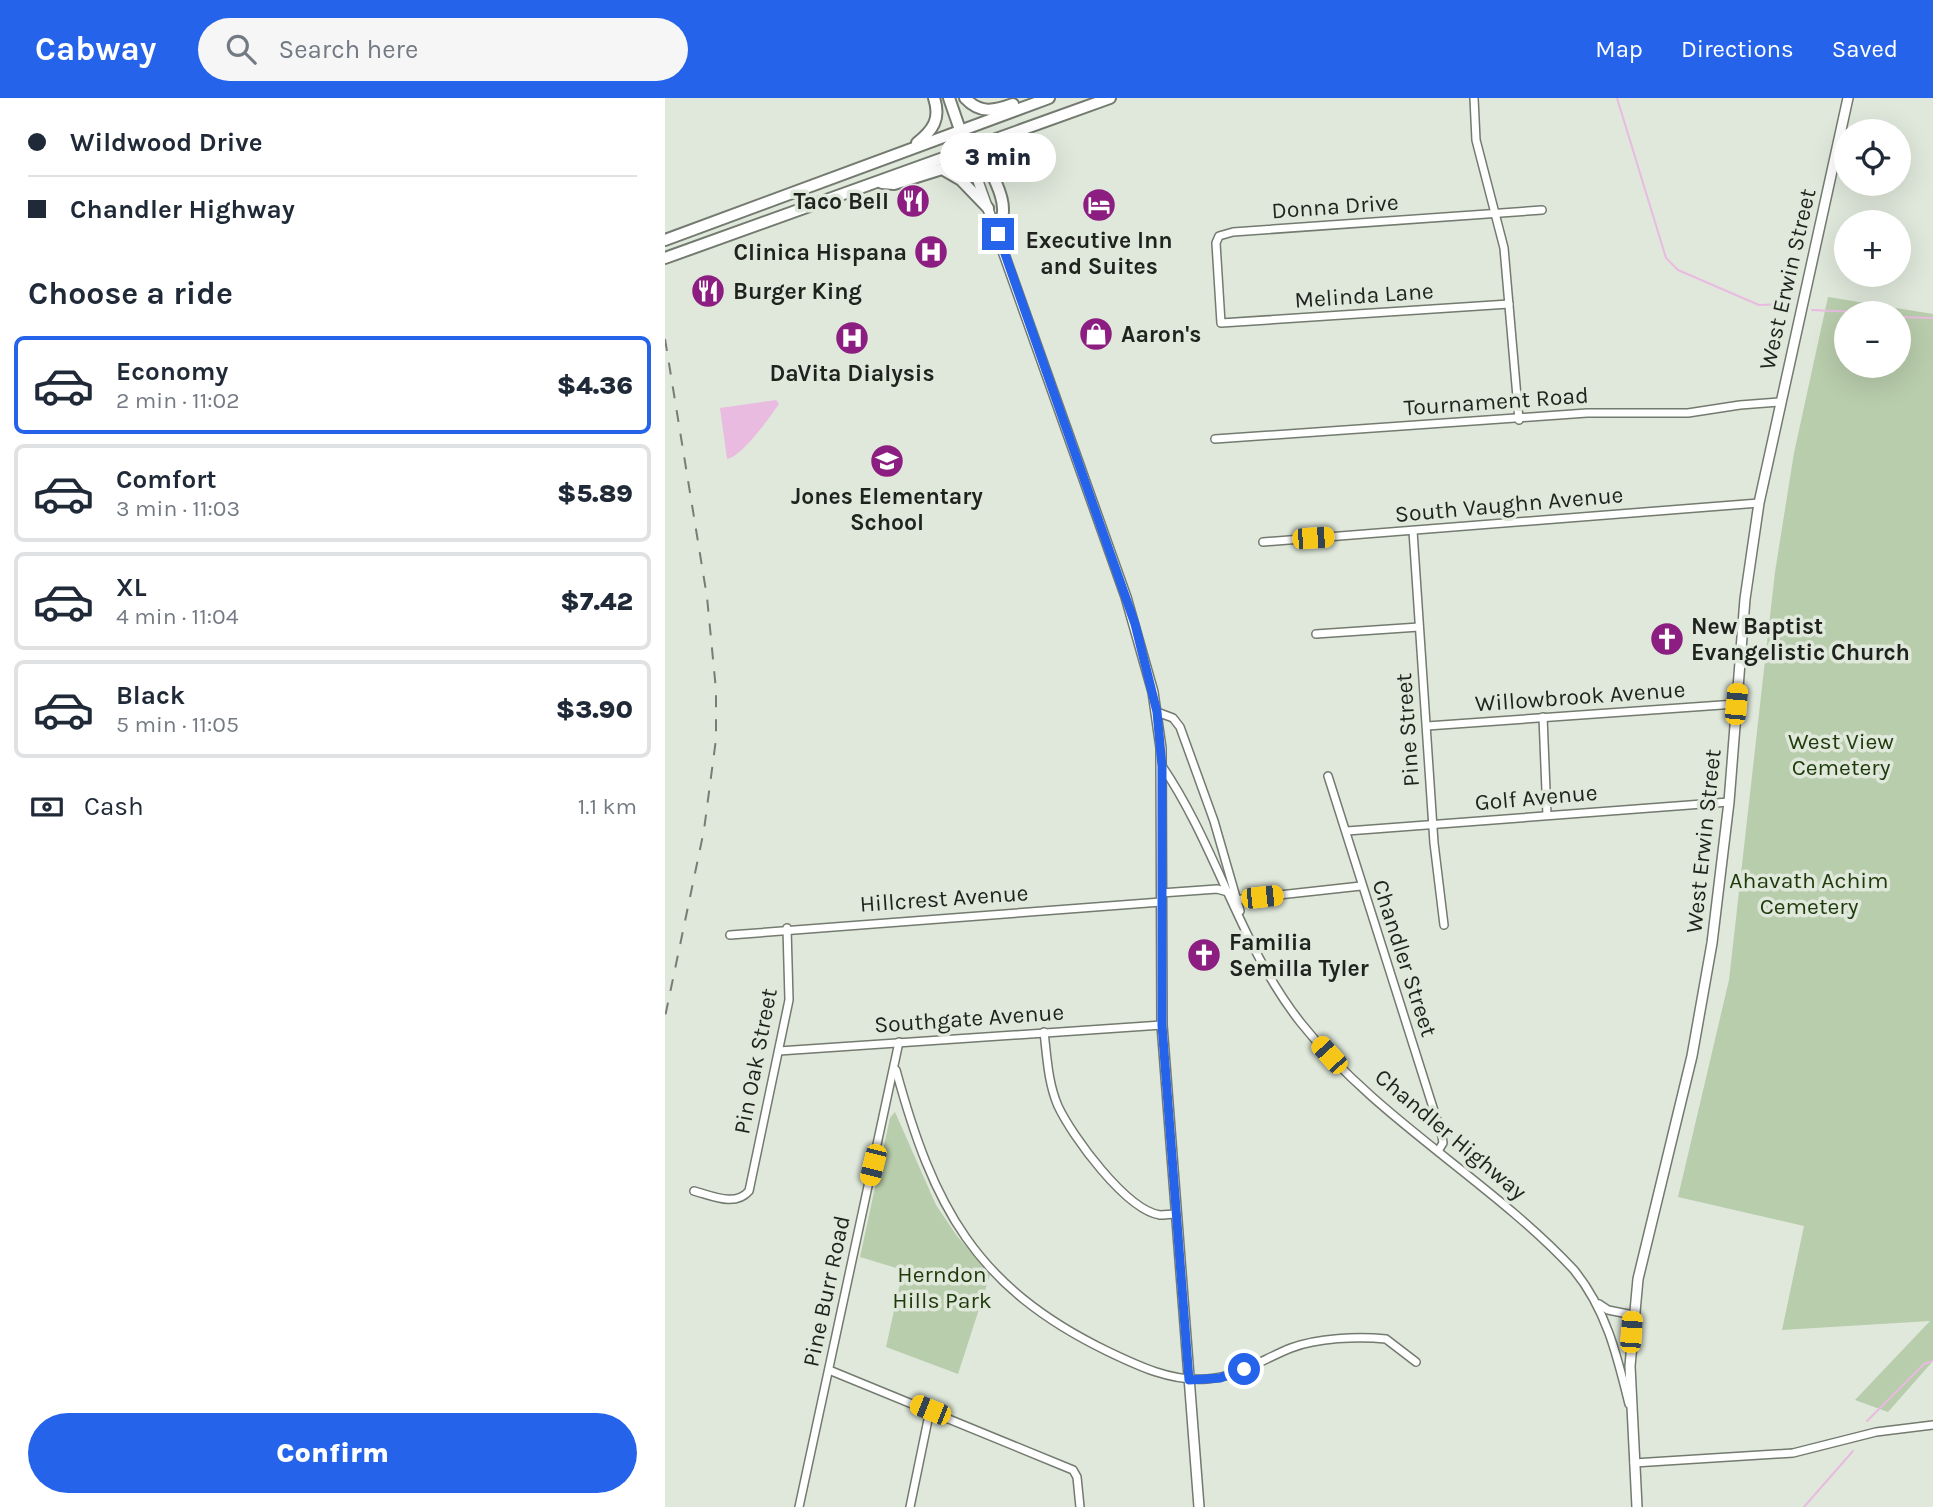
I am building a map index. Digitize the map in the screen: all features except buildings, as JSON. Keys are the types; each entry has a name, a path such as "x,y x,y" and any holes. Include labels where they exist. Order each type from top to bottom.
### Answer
{"highway":[{"path":"909,149 934,125 938,115 934,98"},
{"path":"949,98 967,150"},
{"path":"965,98 974,106 988,111 1029,98"},
{"path":"665,240 1049,98"},
{"path":"665,258 1110,98"},
{"path":"997,230 1003,208 991,166 997,148 1014,132"},
{"path":"876,183 894,184 942,169 961,180 988,208"}],"main road":[{"name":"West Erwin Street","path":"1637,1507 1631,1415 1633,1315 1644,1243 1683,1092 1703,998 1729,802 1747,583 1759,503 1779,402 1848,98"},
{"path":"967,150 1135,624 1157,712 1162,766 1162,1025 1199,1507"}],"street":[{"path":"1474,98 1476,140 1504,248 1520,420"},
{"name":"Donna Drive","path":"1221,323 1215,251 1219,236 1227,233 1542,210"},
{"name":"Melinda Lane","path":"1221,323 1509,304"},
{"name":"Tournament Road","path":"1215,439 1520,420 1587,413 1688,413 1779,402"},
{"name":"South Vaughn Avenue","path":"1263,542 1759,503"},
{"name":"Pine Street","path":"1413,531 1433,825 1444,925"},
{"path":"1316,634 1419,627"},
{"name":"Willowbrook Avenue","path":"1427,726 1736,704"},
{"name":"Chandler Highway","path":"1157,712 1173,718 1180,727 1214,821 1233,900 1272,979 1310,1033 1345,1071 1555,1251 1596,1301 1608,1310 1633,1315"},
{"path":"1542,717 1547,816"},
{"path":"1162,766 1192,813 1226,891 1233,900 1361,886"},
{"name":"Chandler Street","path":"1328,776 1442,1136 1443,1143 1438,1151"},
{"name":"Golf Avenue","path":"1347,831 1729,802"},
{"name":"Hillcrest Avenue","path":"730,934 1161,897 1217,889 1226,891"},
{"name":"Pin Oak Street","path":"694,1191 733,1200 742,1198 749,1191 791,985 787,929"},
{"name":"Southgate Avenue","path":"779,1051 1162,1025"},
{"path":"1044,1032 1048,1072 1058,1105 1081,1145 1115,1184 1135,1201 1158,1215 1176,1214"},
{"name":"Pine Burr Road","path":"799,1507 850,1261 896,1070 899,1042"},
{"path":"896,1070 919,1149 931,1179 973,1251 1032,1307 1109,1352 1172,1377 1189,1380 1228,1376 1289,1348 1323,1342 1386,1339 1416,1362"},
{"name":"Chandler Highway","path":"1596,1301 1617,1354 1631,1415"},
{"path":"829,1370 1073,1470 1077,1477 1080,1507"},
{"path":"910,1507 930,1410"},
{"path":"1634,1462 1793,1454 1876,1432 1933,1425"}],"green space":[{"path":"1828,297 1853,301 1834,301 1834,378 1911,378 1911,310 1933,314 1933,1361 1888,1412 1855,1400 1930,1321 1782,1330 1804,1226 1678,1197 1729,980 1775,572 1794,453"},
{"name":"Herndon Hills Park","path":"895,1112 936,1205 957,1236 990,1275 958,1374 886,1347 903,1270 860,1257 890,1118"}],"shaded area":[{"path":"776,400 779,404 755,436 740,452 727,459 720,408"}],"waterway":[{"path":"1617,98 1666,258 1678,270 1759,305 1784,304"},
{"path":"1812,310 1834,311"},
{"path":"1911,317 1933,318"},
{"path":"1867,1421 1924,1364 1933,1361"},
{"path":"1804,1507 1853,1451"}],"railway":[{"path":"665,339 707,597 716,690 716,739 704,830 665,1017"}],"place":[{"name":"Taco Bell","path":"913,201"},
{"name":"Executive Inn and Suites","path":"1099,205"},
{"name":"Clinica Hispana","path":"931,252"},
{"name":"Burger King","path":"708,291"},
{"name":"Aaron's","path":"1096,334"},
{"name":"DaVita Dialysis","path":"852,338"},
{"name":"Jones Elementary School","path":"887,461"},
{"name":"New Baptist Evangelistic Church","path":"1667,639"},
{"name":"Familia Semilla Tyler","path":"1204,955"}],"route":[{"path":"998,234 1135,624 1157,712 1162,766 1162,1025 1189,1380 1220,1378 1244,1369"}],"park label":[{"name":"West View Cemetery","path":"1841,754"},
{"name":"Ahavath Achim Cemetery","path":"1809,893"}]}
